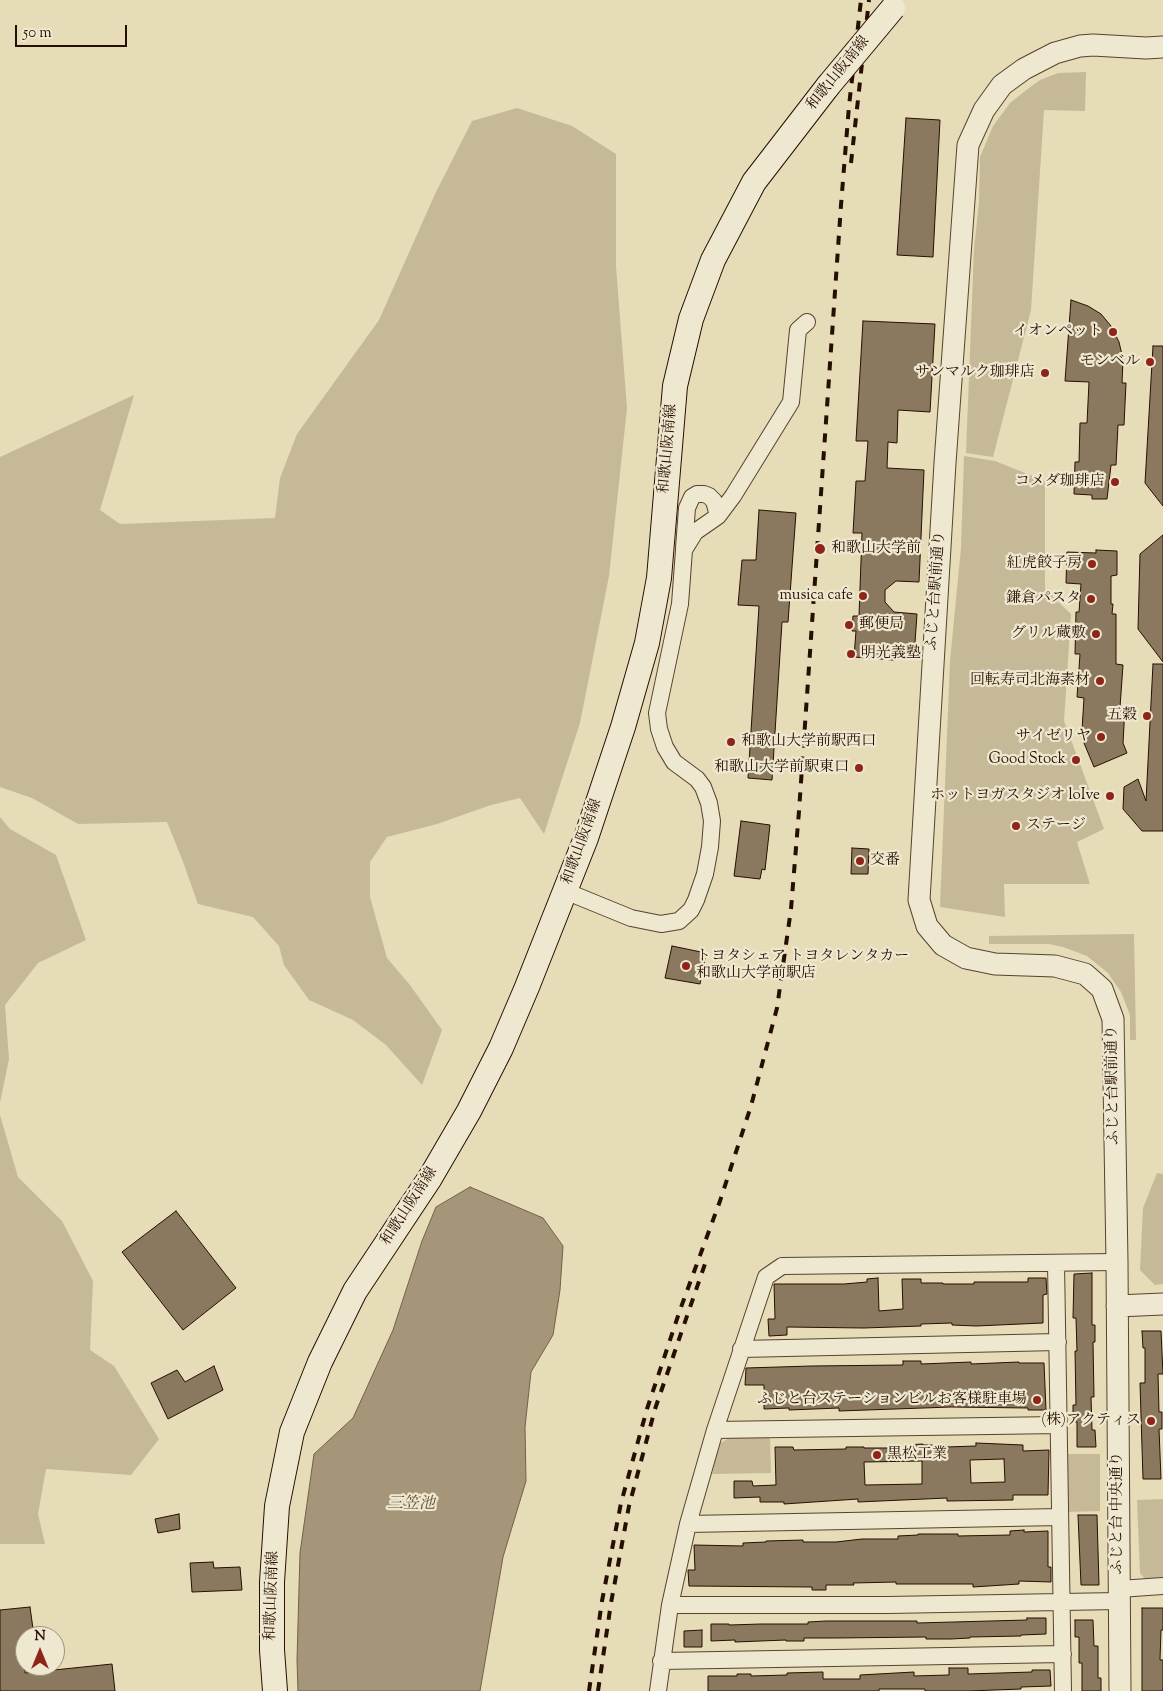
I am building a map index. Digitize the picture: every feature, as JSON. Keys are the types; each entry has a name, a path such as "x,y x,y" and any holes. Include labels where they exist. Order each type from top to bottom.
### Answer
{"main road":[{"name":"和歌山阪南線","path":"275,1691 272,1650 272,1582 277,1506 292,1432 320,1362 355,1291 430,1178 470,1111 516,1013 586,838 623,727 647,643 658,578 675,386 691,319 713,260 754,182 828,86 896,4"}],"street":[{"name":"ふじと台駅前通り","path":"1117,1306 1113,1018 1102,989 1086,974 1055,966 995,964 966,958 943,945 927,926 918,900 945,463 968,145 984,110 1002,85 1024,68 1055,53 1080,46 1163,47"},
{"path":"684,550 695,532 718,516 791,402 798,330 807,322"},
{"path":"565,891 631,918 661,924 678,921 691,910 696,900 710,847 712,821 709,802 703,787 697,779 674,762 665,747 659,729 657,713 680,604 687,508 692,497 697,494 709,496 714,501 718,516"},
{"path":"658,1691 670,1605 688,1524 715,1430 766,1277 782,1266 1117,1262"},
{"path":"1056,1263 1064,1691"},
{"path":"1117,1306 1163,1304"},
{"name":"ふじと台 中央通り","path":"1117,1306 1120,1691"},
{"path":"741,1349 1058,1342"},
{"path":"715,1430 1059,1425"},
{"path":"688,1524 1060,1517"},
{"path":"670,1605 1062,1602 1119,1595 1163,1586"},
{"path":"661,1661 1062,1654"}],"shaded area":[{"path":"1086,72 1085,111 1044,110 1031,310 993,457 966,453 974,249 979,202 980,157 993,126 1010,103 1040,80 1058,73"},
{"path":"517,108 572,126 616,154 616,267 627,408 609,576 580,723 544,834 520,798 491,805 437,824 387,837 370,862 370,897 387,958 410,985 442,1030 422,1085 386,1045 353,1020 309,1000 284,965 279,946 253,917 198,904 167,822 78,824 32,798 0,787 0,457 134,395 100,510 120,524 275,518 280,478 297,434 379,320 435,194 472,121"},
{"path":"964,456 995,461 1045,481 1045,589 1071,614 1064,721 1104,829 1077,842 1090,884 1004,884 1005,917 940,907 950,661 961,548"},
{"path":"0,817 10,829 56,855 86,940 38,963 5,1005 9,1059 0,1103"},
{"path":"1134,934 1136,1040 1130,1040 1130,1015 1121,992 1108,973 1087,956 1049,944 989,944 989,936"},
{"path":"0,1115 18,1177 62,1221 93,1281 90,1350 114,1366 159,1439 131,1475 46,1469 38,1514 45,1544 0,1544"},
{"path":"1157,1173 1163,1174 1163,1284 1155,1285 1140,1270 1143,1208"},
{"path":"770,1437 771,1473 712,1474 719,1444 729,1438"},
{"path":"1066,1454 1100,1454 1100,1511 1066,1512"},
{"path":"1163,1499 1163,1580 1146,1580 1140,1573 1137,1500"}],"water":[{"name":"三笠池","path":"470,1187 543,1218 563,1246 560,1290 553,1335 531,1372 525,1427 526,1481 503,1557 480,1691 298,1691 300,1553 314,1454 353,1418 393,1330 422,1241 436,1207"}],"building":[{"path":"906,118 940,120 933,257 897,255"},
{"path":"1071,300 1088,306 1101,314 1111,326 1119,342 1123,359 1122,383 1126,383 1124,425 1118,425 1116,465 1111,465 1107,499 1092,499 1092,495 1074,494 1075,462 1079,462 1080,423 1087,423 1089,382 1065,381"},
{"path":"863,321 935,324 930,412 898,410 897,443 888,442 887,468 924,470 919,582 896,581 885,590 885,602 894,612 917,614 914,657 894,656 894,660 854,657 856,631 852,631 853,616 859,616 862,533 853,533 856,481 865,481 868,441 856,441"},
{"path":"1153,346 1163,346 1163,506 1145,483"},
{"path":"759,510 796,513 788,622 782,622 772,780 748,778 759,606 738,605 742,560 756,560"},
{"path":"1163,535 1163,662 1138,629 1140,554"},
{"path":"1096,550 1117,551 1117,575 1111,576 1111,604 1113,604 1112,614 1116,614 1116,664 1123,665 1120,707 1125,707 1123,743 1127,753 1094,767 1079,731 1082,730 1084,698 1077,697 1080,654 1075,654 1076,612 1079,612 1081,584 1066,583 1067,552 1096,553"},
{"path":"1153,664 1163,664 1163,831 1142,831 1123,809 1124,787 1138,779 1146,801"},
{"path":"741,821 770,825 765,870 762,869 760,879 734,876"},
{"name":"交番","path":"852,848 869,849 868,874 851,874"},
{"name":"トヨタシェア トヨタレンタカー 和歌山大学前駅店","path":"672,946 706,953 700,984 665,978"},
{"path":"176,1211 236,1288 183,1330 122,1252"},
{"path":"1092,1273 1092,1325 1095,1325 1095,1342 1093,1342 1094,1397 1091,1397 1092,1430 1095,1430 1096,1447 1077,1447 1077,1422 1073,1422 1073,1405 1076,1405 1075,1351 1077,1351 1076,1318 1073,1318 1074,1274"},
{"path":"878,1278 879,1311 903,1309 902,1279 921,1279 921,1283 974,1284 974,1282 1028,1282 1028,1278 1046,1278 1047,1294 1043,1295 1043,1323 976,1326 952,1325 952,1323 864,1328 787,1327 787,1335 769,1336 768,1319 775,1319 774,1284 844,1284 867,1282 867,1279"},
{"path":"1142,1331 1161,1331 1163,1374 1158,1374 1159,1412 1162,1412 1162,1429 1159,1429 1161,1479 1143,1479 1140,1383 1145,1383 1145,1348 1143,1348"},
{"path":"903,1361 921,1361 921,1364 971,1362 971,1364 1044,1363 1046,1410 951,1407 839,1411 839,1408 764,1409 764,1385 745,1385 746,1368 903,1365"},
{"path":"214,1366 223,1390 168,1419 151,1383 177,1370 185,1382"},
{"path":"976,1443 1023,1445 1023,1451 1049,1450 1048,1495 1013,1495 1013,1500 947,1501 947,1498 858,1502 858,1499 784,1504 784,1502 760,1502 760,1497 734,1498 734,1481 752,1481 753,1486 776,1485 775,1447 793,1447 794,1450 846,1449 846,1447 904,1448 904,1445 923,1444 946,1445 946,1447 976,1446","holes":["1004,1459 1005,1482 971,1483 970,1460","922,1461 922,1484 865,1485 864,1462"]},
{"path":"179,1514 180,1529 158,1533 155,1519"},
{"path":"1078,1515 1097,1515 1099,1585 1081,1585"},
{"path":"1024,1530 1024,1532 1048,1531 1048,1567 1051,1567 1051,1582 1019,1581 1019,1584 973,1587 973,1584 853,1583 854,1585 826,1585 826,1590 812,1590 812,1587 689,1586 688,1570 695,1570 694,1545 743,1546 743,1543 766,1541 803,1540 803,1542 836,1542 862,1539 898,1539 898,1536 918,1534 958,1534 958,1536 1010,1535 1010,1531"},
{"path":"213,1562 214,1568 240,1567 242,1590 192,1592 190,1563"},
{"path":"30,1607 33,1626 15,1626 15,1676 65,1676 65,1669 112,1664 115,1691 0,1691 0,1610"},
{"path":"1142,1608 1163,1608 1160,1660 1163,1660 1163,1691 1142,1691"},
{"path":"1027,1618 1046,1618 1046,1634 951,1639 926,1639 926,1637 804,1638 804,1641 711,1641 711,1624 808,1624 808,1622 826,1621 917,1621 917,1623 1027,1620"},
{"path":"1075,1620 1093,1620 1094,1646 1098,1646 1098,1678 1101,1678 1101,1691 1082,1691 1082,1663 1079,1663 1079,1637 1075,1637"},
{"path":"702,1630 702,1647 684,1647 684,1631"},
{"path":"949,1668 968,1668 968,1674 1050,1670 1051,1686 968,1691 879,1689 879,1691 708,1691 708,1676 737,1676 737,1674 751,1674 751,1676 787,1675 787,1673 823,1672 823,1679 860,1679 860,1675 914,1672 914,1676 949,1675"}],"railway":[{"path":"589,1691 602,1601 621,1503 647,1409 680,1310 720,1201 751,1106 777,1008 791,909 841,205 849,106 861,0"},
{"path":"851,163 869,0"},
{"path":"598,1691 611,1603 629,1506 655,1409 706,1261"}],"place":[{"name":"イオンペット","path":"1113,332"},
{"name":"モンベル","path":"1150,362"},
{"name":"サンマルク珈琲店","path":"1045,373"},
{"name":"コメダ珈琲店","path":"1115,482"},
{"name":"和歌山大学前","path":"820,549"},
{"name":"紅虎餃子房","path":"1092,564"},
{"name":"musica cafe","path":"863,596"},
{"name":"鎌倉パスタ","path":"1091,599"},
{"name":"郵便局","path":"849,625"},
{"name":"グリル蔵敷","path":"1096,634"},
{"name":"明光義塾","path":"851,654"},
{"name":"回転寿司北海素材","path":"1100,681"},
{"name":"五穀","path":"1147,716"},
{"name":"サイゼリヤ","path":"1101,737"},
{"name":"和歌山大学前駅西口","path":"731,742"},
{"name":"Good Stock","path":"1076,760"},
{"name":"和歌山大学前駅東口","path":"859,768"},
{"name":"ホットヨガスタジオ loIve","path":"1110,796"},
{"name":"ステージ","path":"1016,826"},
{"name":"交番","path":"860,861"},
{"name":"トヨタシェア トヨタレンタカー 和歌山大学前駅店","path":"686,966"},
{"name":"ふじと台ステーションビルお客様駐車場","path":"1037,1400"},
{"name":"(株)アクティス","path":"1151,1421"},
{"name":"黒松工業","path":"877,1455"}]}
